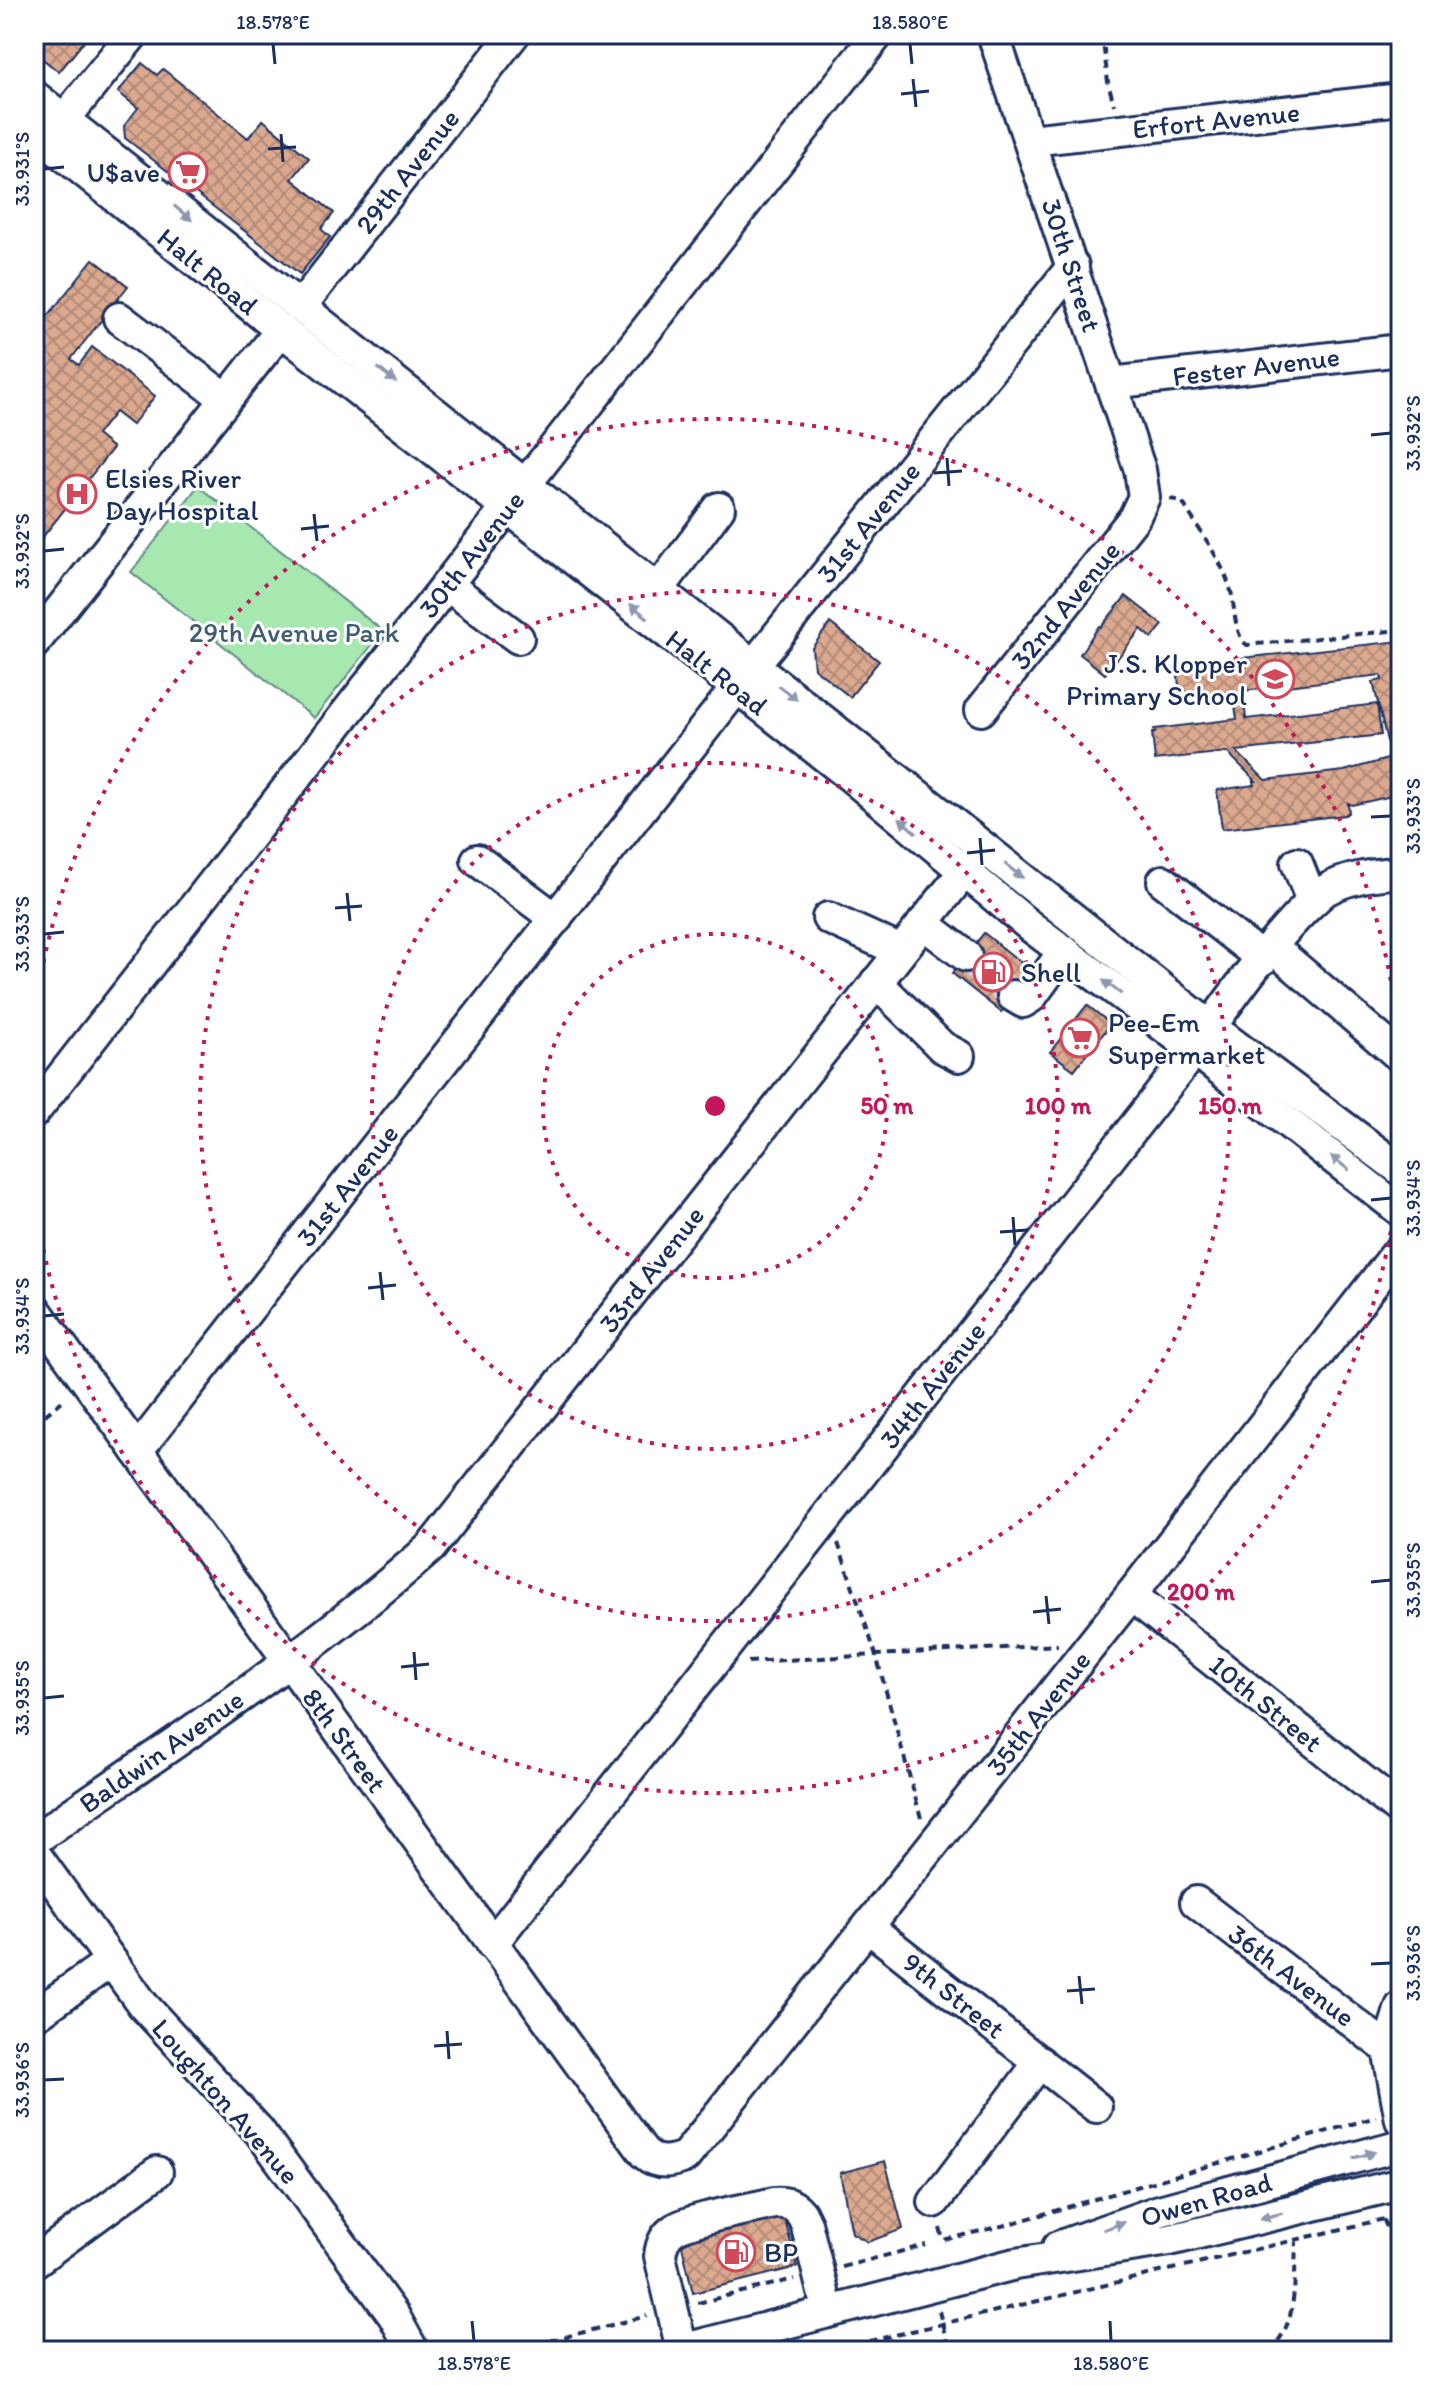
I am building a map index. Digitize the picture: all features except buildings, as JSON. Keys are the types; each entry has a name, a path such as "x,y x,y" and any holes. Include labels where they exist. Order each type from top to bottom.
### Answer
{"street":[{"path":"45,137 133,34"},
{"name":"29th Avenue","path":"34,643 514,34"},
{"name":"30th Avenue","path":"34,1112 878,34"},
{"name":"30th Street","path":"993,34 1140,470 1144,497"},
{"name":"Halt Road","path":"34,96 45,137 290,319 745,677 984,847 1401,1211"},
{"name":"Erfort Avenue","path":"1030,140 1401,99"},
{"name":"31st Avenue","path":"137,1451 745,677 1073,266"},
{"path":"119,318 226,399"},
{"name":"Fester Avenue","path":"1111,383 1401,350"},
{"name":"Halt Road","path":"515,496 658,590 849,775 963,873 1064,951 1201,1037 1401,1170"},
{"name":"32nd Avenue","path":"981,710 1134,518 1144,497"},
{"path":"658,590 719,508"},
{"path":"447,585 518,638"},
{"name":"33rd Avenue","path":"287,1661 431,1547 984,847"},
{"path":"477,860 556,919"},
{"path":"1297,863 1312,901"},
{"name":"34th Avenue","path":"492,1944 1267,953 1312,901 1334,885 1401,872"},
{"path":"1163,881 1267,953 1401,1057"},
{"path":"828,918 901,951"},
{"path":"923,923 966,956"},
{"path":"1013,996 1023,1002 1031,997 1064,951"},
{"path":"876,982 942,1047 959,1056"},
{"name":"35th Avenue","path":"664,2162 685,2157 1131,1595 1401,1248"},
{"name":"8th Street","path":"34,1308 645,2154 651,2160 664,2162"},
{"name":"10th Street","path":"1131,1595 1401,1811"},
{"name":"Baldwin Avenue","path":"34,1840 287,1661"},
{"name":"Loughton Avenue","path":"34,1853 111,1961 177,2044 259,2131 394,2316 413,2351"},
{"name":"36th Avenue","path":"1196,1902 1388,2049"},
{"name":"9th Street","path":"868,1927 1096,2107"},
{"path":"34,2016 111,1961"},
{"name":"36th Avenue","path":"1389,2119 1388,2049 1401,2007"},
{"path":"934,2202 1040,2062"},
{"name":"Owen Road","path":"1015,2264 1084,2236 1159,2211 1401,2145"},
{"path":"34,2262 157,2172"},
{"name":"Owen Road","path":"679,2350 716,2346 828,2312 1015,2264 1170,2240 1401,2184"},
{"path":"679,2350 660,2249 667,2235 682,2226 774,2203 793,2205 802,2213 806,2223 828,2312"}],"path":[{"path":"1102,34 1108,82 1120,131"},
{"path":"1144,497 1182,501 1230,586 1240,638 1247,645 1401,630"},
{"path":"34,1424 68,1396"},
{"path":"821,1525 836,1538 876,1655 920,1817 943,1832"},
{"path":"719,1655 735,1663 1070,1644 1085,1653"},
{"path":"943,2240 1389,2119"},
{"path":"828,2351 1401,2215"},
{"path":"1384,2220 1390,2236 1401,2249"},
{"path":"1268,2351 1281,2341 1292,2306 1296,2241"},
{"path":"510,2351 926,2245"},
{"path":"939,2309 949,2351"}],"green space":[{"name":"29th Avenue Park","path":"198,486 383,631 314,718 131,572"}],"tunnel":[{"path":"966,956 1013,996"}],"place":[{"name":"U$ave","path":"188,172"},
{"name":"Elsies River Day Hospital","path":"77,494"},
{"name":"J.S. Klopper Primary School","path":"1275,679"},
{"name":"Shell","path":"993,972"},
{"name":"Pee-Em Supermarket","path":"1080,1038"},
{"name":"BP","path":"736,2252"}]}
